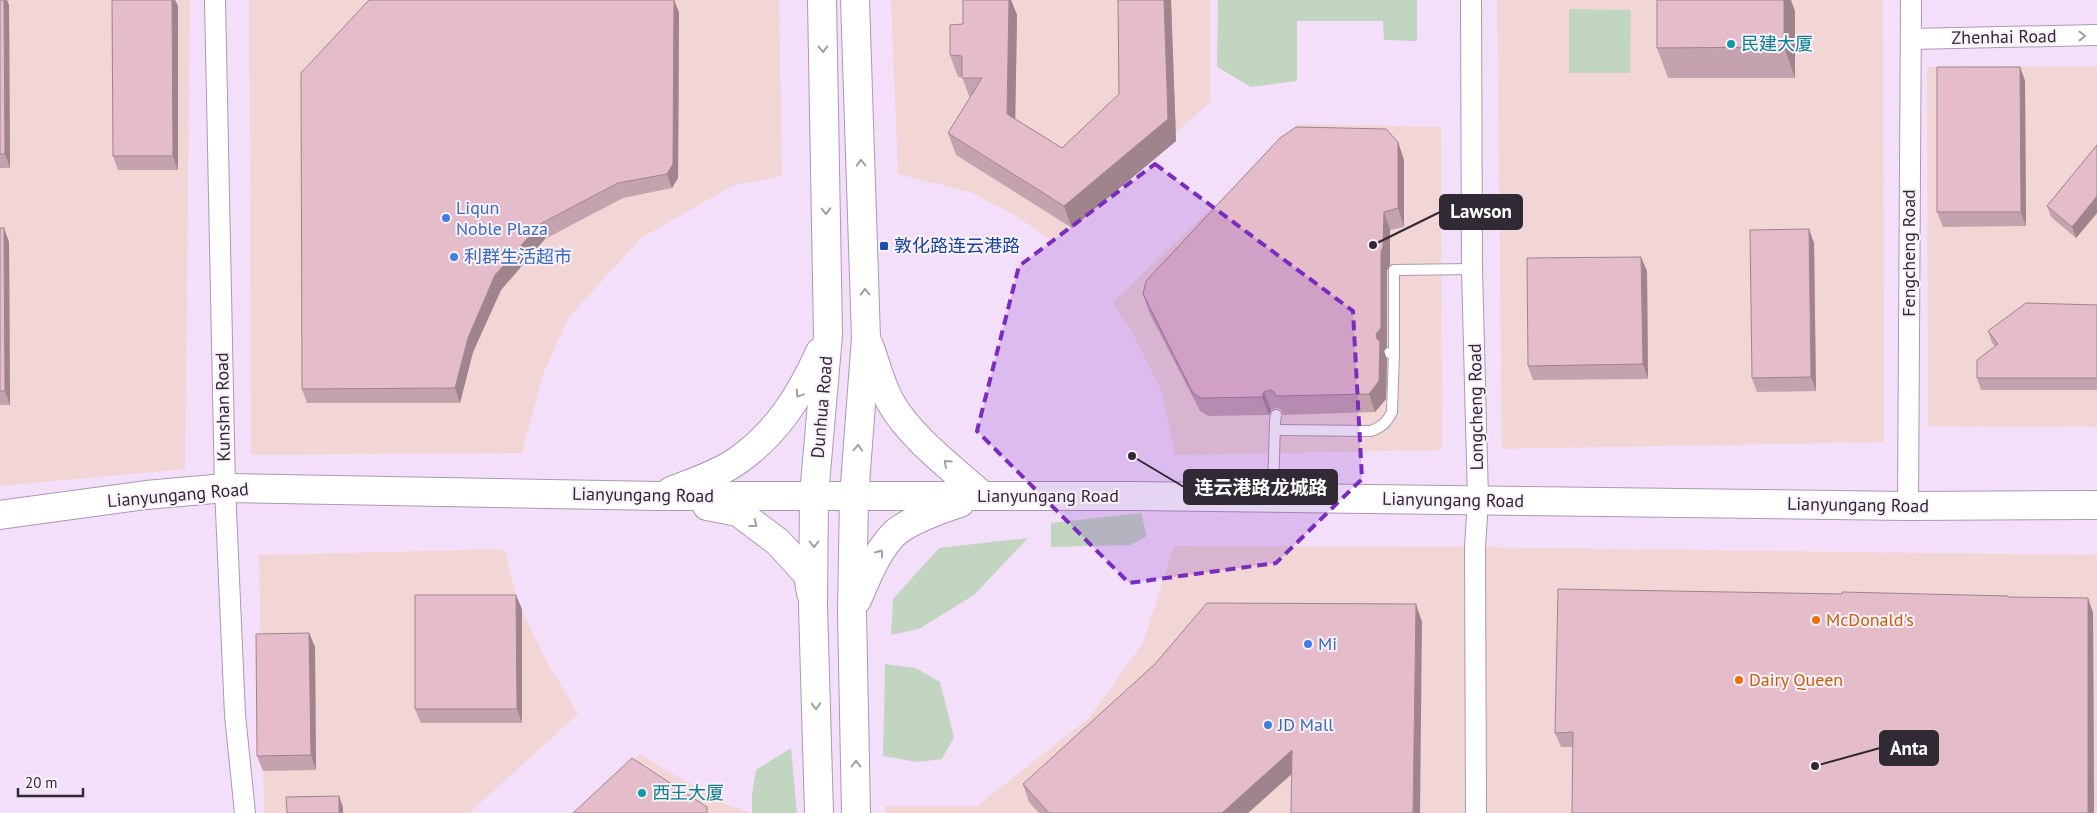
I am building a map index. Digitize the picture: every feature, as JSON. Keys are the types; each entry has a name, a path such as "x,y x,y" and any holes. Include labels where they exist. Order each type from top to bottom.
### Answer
{"main road":[{"name":"Dunhua Road","path":"819,813 813,606 814,495 828,335 822,0"},
{"path":"856,0 866,338 854,497 852,612 856,813"},
{"path":"659,496 737,462 779,424 804,387 828,335"},
{"path":"852,612 874,562 894,533 936,510 983,496 903,420 890,402 866,338"},
{"name":"Lianyungang Road","path":"0,515 146,495 225,488 659,496 814,495 854,497 1273,498 1908,506 2097,505"},
{"path":"659,496 738,512 778,542 808,575 813,606"}],"street":[{"name":"Kunshan Road","path":"215,0 225,488 235,714 245,813"},
{"name":"Longcheng Road","path":"1470,0 1472,269 1478,500 1475,547 1476,813"},
{"name":"Fengcheng Road","path":"1908,506 1911,0"},
{"name":"Zhenhai Road","path":"1911,39 2097,35"}],"lane":[{"path":"1274,430 1371,431 1380,428 1388,420 1392,412 1391,353 1394,270 1472,269"},
{"path":"1273,498 1276,415"}],"highlighted area":[{"path":"1155,164 1353,311 1362,479 1276,563 1129,583 977,431 1019,266"}],"shaded area":[{"path":"0,0 190,0 185,469 0,486"},
{"path":"249,0 779,0 782,176 734,185 641,238 569,317 543,374 522,453 251,455"},
{"path":"891,0 1210,0 1210,102 1052,241 1018,217 973,193 898,174"},
{"path":"1497,0 1883,0 1884,442 1502,449"},
{"path":"2097,66 2097,427 1928,426 1927,67"},
{"path":"1299,124 1441,127 1442,450 1175,455 1162,392 1130,328 1112,303"},
{"path":"1174,546 1475,547 2097,555 2097,813 885,813 885,806 977,806 1089,718 1143,643"},
{"path":"505,549 517,600 546,660 578,714 469,813 264,813 259,555"},
{"path":"640,754 729,806 752,813 576,813"}],"green space":[{"path":"1218,0 1417,0 1417,41 1384,40 1383,21 1297,21 1297,81 1251,87 1217,67"},
{"path":"1569,9 1631,10 1630,73 1569,73"},
{"path":"1141,513 1147,536 1130,545 1051,547 1051,523"},
{"path":"1028,538 974,595 919,629 891,635 893,599 939,548"},
{"path":"885,664 916,668 940,682 954,737 942,759 917,762 883,756"},
{"path":"791,748 797,813 752,813 752,794 756,770"}],"building":[{"path":"0,0 4,0 5,154 0,154"},
{"path":"112,0 172,0 173,156 113,156"},
{"name":"Liqun Noble Plaza","path":"369,0 674,0 673,164 667,174 618,183 540,224 495,275 468,338 455,388 302,389 301,73"},
{"path":"963,0 1009,0 1007,114 1062,148 1119,94 1118,0 1164,0 1168,119 1064,206 948,133 982,78 962,78 962,56 950,55 950,25 963,24"},
{"path":"1657,0 1784,0 1784,47 1657,48"},
{"path":"1937,67 2020,67 2021,212 1937,212"},
{"path":"1296,127 1386,129 1398,142 1398,208 1384,212 1383,246 1381,252 1381,328 1376,334 1377,339 1380,341 1379,381 1369,394 1276,396 1270,390 1264,392 1262,397 1201,398 1193,393 1143,294 1146,281 1280,138"},
{"path":"2097,145 2097,196 2072,227 2047,206"},
{"path":"0,228 4,228 5,391 0,391"},
{"path":"1809,229 1811,377 1752,378 1750,230"},
{"path":"1641,257 1643,364 1528,366 1527,258"},
{"path":"2026,303 2097,305 2097,378 1977,378 1977,360 1998,344 1988,331"},
{"path":"1558,589 1842,594 1842,592 2088,598 2088,813 1572,813 1573,732 1555,733"},
{"path":"415,595 516,595 517,709 415,709"},
{"name":"JD Mall","path":"1207,603 1416,604 1413,813 1291,813 1292,750 1222,813 1049,813 1023,784 1155,664"},
{"path":"309,633 311,755 257,756 256,634"},
{"path":"632,758 707,807 707,813 573,813"},
{"path":"339,796 339,813 287,813 286,797"}],"place":[{"name":"民建大厦","path":"1731,44"},
{"name":"Liqun Noble Plaza","path":"446,218"},
{"name":"Lawson","path":"1373,245"},
{"name":"敦化路连云港路","path":"884,246"},
{"name":"利群生活超市","path":"454,257"},
{"name":"连云港路龙城路","path":"1132,456"},
{"name":"McDonald's","path":"1816,620"},
{"name":"Mi","path":"1308,644"},
{"name":"Dairy Queen","path":"1739,680"},
{"name":"JD Mall","path":"1268,725"},
{"name":"Anta","path":"1815,766"},
{"name":"西王大厦","path":"642,793"}]}
